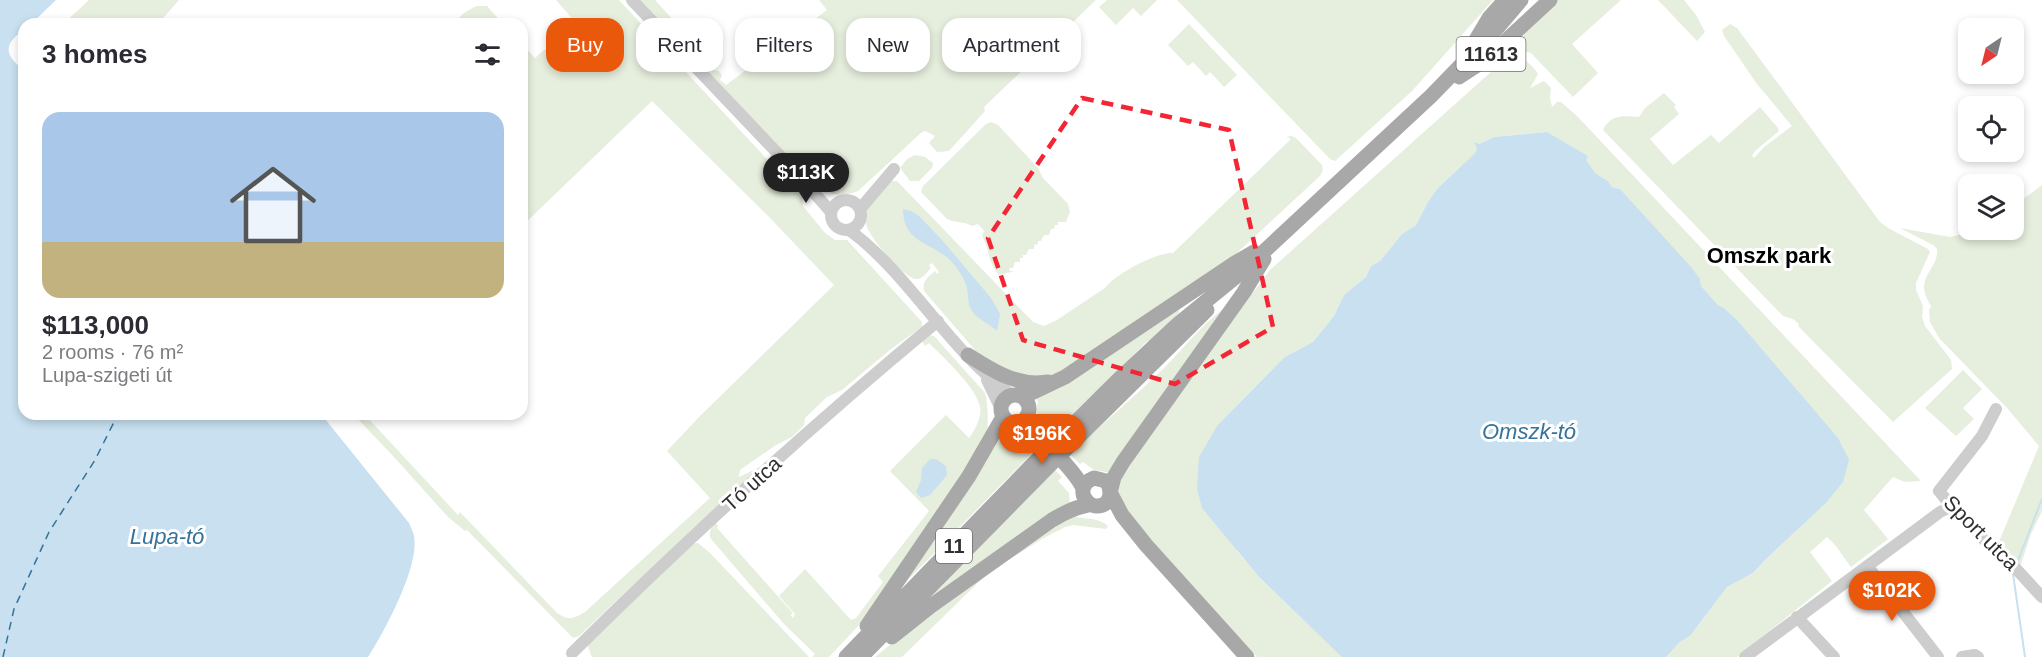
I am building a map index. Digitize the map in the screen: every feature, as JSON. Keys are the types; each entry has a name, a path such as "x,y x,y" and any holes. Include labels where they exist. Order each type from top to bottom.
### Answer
{"main road":[{"path":"1458,68 1489,18 1505,0"},
{"name":"11","path":"852,656 1023,474 1109,389 1179,324 1243,271 1431,96 1521,0"},
{"name":"11613","path":"1431,96 1485,60 1550,0"},
{"path":"852,656 912,556 969,476 1002,412 1003,400 1050,386 1235,263 1275,241"},
{"path":"866,657 931,606 1052,520 1068,512 1106,503 1115,475 1244,292 1275,241"},
{"path":"968,355 1009,378 1034,384 1065,376"},
{"path":"1018,396 1029,405 1028,423"},
{"path":"1002,412 1010,423 1028,423 1084,478 1106,481 1122,515 1146,545 1247,657"},
{"path":"1084,478 1084,497 1093,505 1112,514 1146,545"}],"street":[{"path":"632,0 831,212"},
{"path":"884,179 835,204 831,212 835,226 849,230 856,226 860,214 884,179 894,169"},
{"path":"803,180 831,197 855,203 872,243 894,271 968,355 1001,387 1018,396"},
{"path":"849,230 894,271"},
{"name":"Tó utca","path":"572,652 844,399 938,321"},
{"path":"968,355 992,388 1002,412"},
{"name":"Sport utca","path":"1996,410 1982,436 1939,491 1950,507 1955,509 1989,545 2008,560 2042,597"},
{"path":"1744,657 1940,512 1950,507"},
{"path":"1868,567 1938,657"},
{"path":"1797,617 1834,657"},
{"path":"1962,657 1975,655 1978,657"}],"highlighted area":[{"path":"1082,98 1229,130 1273,327 1175,384 1023,340 988,238"}],"green space":[{"path":"89,0 179,0 163,18 70,18"},
{"path":"556,0 619,0 636,18 636,72 686,72 802,197 803,206 825,233 835,240 847,240 922,322 922,327 891,349 842,390 827,397 805,418 804,425 792,437 776,445 740,470 739,477 762,466 759,472 693,528 579,636 573,638 467,530 465,531 448,517 359,420 370,420 458,515 460,512 557,613 574,618 585,612 710,498 667,451 834,285 652,101 528,220 528,50 535,58 546,49 546,72 624,72 624,18 572,18"},
{"path":"637,0 655,0 671,18 654,18"},
{"path":"819,0 1096,0 1077,18 942,18 942,72 1021,72 984,107 985,111 949,151 937,152 929,143 935,136 925,131 858,191 837,195 826,191 809,178 707,72 720,72 722,75 720,80 726,85 744,72 834,72 834,18 816,18 827,10"},
{"path":"1107,0 1157,0 1141,16 1133,8 1116,25 1099,7"},
{"path":"1177,0 1493,0 1412,91 1335,161 1330,159"},
{"path":"1556,0 1621,0 1572,44 1598,73 1573,97 1531,53 1515,48 1538,74 1530,88 1544,81 1551,88 1552,107 1557,102 1561,102 1577,116 1921,481 1905,482 1893,477 1864,510 1888,539 1928,509 1851,567 1827,537 1810,552 1832,581 1737,657 1666,657 1680,642 1690,636 1727,587 1753,573 1825,504 1800,394 1738,321 1718,305 1701,286 1700,279 1620,189 1612,187 1608,181 1595,173 1585,160 1587,156 1547,132 1494,137 1479,144 1475,153 1438,188 1416,225 1402,234 1380,261 1371,266 1366,277 1344,295 1334,316 1313,342 1285,357 1237,551 1259,577 1322,637 1377,657 1257,657 1131,521 1119,504 1118,489 1121,474 1141,441 1270,270 1502,62 1514,48 1510,42"},
{"path":"1658,0 1684,0 1696,15 1705,32 1697,41"},
{"path":"476,6 487,6 498,18 459,18"},
{"path":"1189,24 1237,75 1224,87 1210,72 1206,76 1193,62 1188,66 1168,45"},
{"path":"1730,24 1737,28 1880,222 1930,252 1916,283 1916,290 1923,306 1922,317 1925,326 1951,360 1952,369 1893,422 1798,326 1799,324 1783,316 1603,130 1614,119 1623,116 1639,117 1645,108 1664,93 1676,105 1674,107 1679,114 1650,139 1673,165 1711,135 1719,143 1760,107 1779,131 1755,151 1752,156 1754,158 1764,147 1792,126 1757,84 1724,36 1722,30"},
{"path":"991,122 998,125 1038,168 1043,178 1068,204 1070,212 1066,222 1058,222 1049,235 1044,235 1038,244 1034,245 1034,249 1029,249 1023,258 1020,258 1020,262 1015,262 1013,268 1009,268 1010,271 1015,271 999,275 982,236 984,231 978,224 972,226 947,219 921,192 923,186 986,124"},
{"path":"1286,137 1296,138 1322,165 1323,170 1320,176 1225,264 1059,375 1022,378 981,357 924,291 926,280 935,271 937,274 939,272 932,263 929,265 931,268 919,279 904,273 873,238 866,224 866,210 891,181 897,181 1033,322 1044,326 1105,288 1118,276 1147,260 1173,253 1290,140"},
{"path":"915,155 925,157 933,163 932,168 919,181 910,181 900,168 907,159"},
{"path":"2042,185 2042,511 2031,534 2020,567 2008,555 2003,543 1998,544 2039,446 2007,408 1939,338 1930,322 1931,306 1925,295 1924,287 1926,277 1936,259 1937,249 1900,228 1950,237 1958,235 1958,240 2024,240 2024,199"},
{"path":"1176,308 1179,313 1050,435 1041,425 1044,421 1036,411 1038,402 1036,397 1060,388"},
{"path":"1223,309 1111,473 1094,470 1083,462 1080,464 1071,455 1153,379 1199,330"},
{"path":"929,335 934,336 985,393 988,416 986,438 896,575 858,626 829,657 812,657 815,654 784,624 711,539 710,530 715,522 717,528 792,612 793,618 795,614 779,596 805,569 851,620 856,618 883,582 878,576 929,511 890,471 946,415 969,438 979,419 980,407 973,391 929,343 925,346 922,341"},
{"path":"1963,370 1982,389 1963,408 1974,419 1956,436 1925,408"},
{"path":"995,432 1013,436 1022,444 1026,441 1035,450 901,587"},
{"path":"1051,466 1062,477 1058,481 1069,493 1070,508 929,600 939,582"},
{"path":"1072,515 1100,521 1108,526 1106,529 1073,525 1042,539 988,573 902,657 875,657 962,587"},
{"path":"698,543 809,657 592,657 587,644 691,544"}],"water":[{"name":"Lupa-tó","path":"0,0 56,0 37,18 18,18 18,34 9,45 10,54 18,64 18,420 326,420 409,523 414,536 414,549 412,564 399,598 368,657 0,657"},
{"name":"Omszk-tó","path":"1547,132 1588,156 1586,160 1595,173 1608,181 1612,187 1620,189 1691,267 1700,279 1701,286 1718,305 1738,321 1838,438 1849,460 1843,482 1825,504 1753,573 1727,587 1690,636 1680,642 1666,657 1342,657 1259,577 1202,508 1197,489 1199,457 1217,426 1285,357 1313,342 1334,316 1344,295 1366,277 1371,266 1380,261 1402,234 1416,225 1438,188 1475,153 1477,148 1474,142 1479,144 1494,137"},
{"path":"903,209 919,216 991,298 1000,314 997,331 972,311 969,306 966,284 953,263 943,254 919,240 908,229"},
{"path":"930,459 936,459 946,466 947,475 930,495 921,498 916,492 921,480 922,468"}],"waterway":[{"path":"2017,563 2042,499"},
{"path":"2013,574 2025,657"}],"ferry route":[{"path":"3,657 14,609 49,532 95,460 115,420"}],"district":[{"name":"Omszk park","path":"1769,255"}]}
